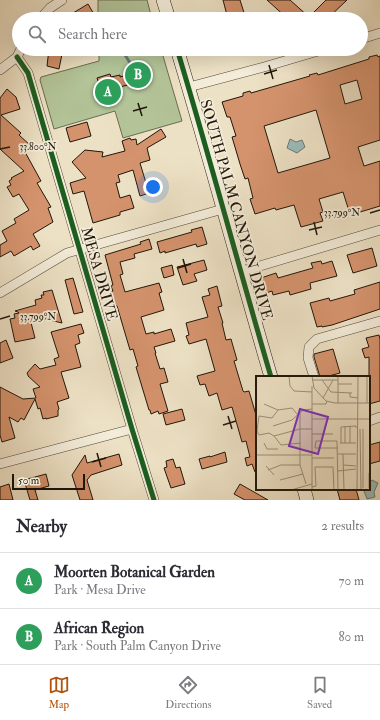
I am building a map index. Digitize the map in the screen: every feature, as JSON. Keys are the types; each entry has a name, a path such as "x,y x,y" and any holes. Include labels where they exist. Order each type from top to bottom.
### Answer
{"street":[{"path":"46,12 62,0"},
{"path":"163,0 167,12"},
{"path":"368,36 380,33"},
{"path":"0,70 16,56"},
{"name":"MESA DRIVE","path":"20,56 28,73 154,500"},
{"name":"SOUTH PALM CANYON DRIVE","path":"179,56 271,376"},
{"path":"188,87 301,56"},
{"path":"0,293 67,254 223,209"},
{"path":"240,272 380,230"},
{"path":"314,376 308,358 309,347 317,339 380,321"},
{"path":"370,421 380,417"},
{"path":"0,464 132,429"},
{"path":"304,490 307,500"}],"green space":[{"path":"98,0 147,0 150,12 98,12"},
{"path":"99,56 163,56 182,121 123,138 115,111 54,129 40,80 41,77 99,61"}],"water":[{"path":"290,139 296,142 302,140 305,147 297,153 287,148"},
{"path":"372,480 378,483 374,492 375,497 367,499 364,491 370,490 370,483"}],"building":[{"path":"223,0 240,0 244,12 226,12"},
{"path":"267,0 290,0 303,12 280,12"},
{"path":"326,0 347,0 334,12 314,12"},
{"path":"88,4 93,12 75,12"},
{"path":"377,55 378,57 380,56 380,140 358,147 364,166 380,161 380,206 357,213 356,209 349,211 343,192 319,199 323,212 320,213 323,221 301,227 294,205 276,210 275,208 255,214 250,199 253,198 248,178 245,179 232,137 236,136 230,117 227,117 222,102 243,96 243,93 250,91 251,93 317,73 318,75 369,59 369,57","holes":["357,80 362,99 345,104 340,85","316,110 330,158 278,173 264,126"]},
{"path":"48,56 62,56 59,69 47,66"},
{"path":"133,73 136,83 99,92 97,78 110,74 111,77 120,75 120,77"},
{"path":"7,89 16,97 20,109 1,115 21,133 19,135 31,146 25,152 41,181 37,183 51,207 48,208 53,222 33,234 40,246 33,250 31,246 14,256 11,251 0,257 0,245 7,241 2,231 16,223 14,219 29,210 19,194 13,197 7,187 11,185 9,181 12,179 11,178 24,171 0,149 0,98"},
{"path":"87,122 91,136 70,142 66,128"},
{"path":"161,129 166,137 147,148 150,160 140,163 149,193 140,196 133,170 118,175 120,182 116,183 120,198 130,195 134,208 120,212 120,215 93,223 84,191 73,194 70,183 86,178 72,162 85,150 103,152 102,157 125,151 122,141 130,138 131,140 136,139 137,145"},
{"path":"202,227 207,244 197,247 196,244 165,253 165,251 160,253 157,242 192,232 191,230"},
{"path":"149,239 152,249 134,254 135,258 120,262 123,274 120,275 125,292 159,283 162,292 159,293 164,310 141,317 146,334 154,332 154,334 171,329 175,341 154,347 160,369 164,368 168,382 160,384 168,411 159,414 158,411 151,414 149,410 136,367 138,366 133,349 130,350 117,306 115,305 111,292 113,291 111,286 113,285 105,255 141,244 140,242"},
{"path":"372,248 377,266 353,273 347,255"},
{"path":"204,260 207,270 194,274 197,281 183,285 177,267"},
{"path":"321,261 322,264 332,261 337,276 310,283 311,289 290,295 289,291 273,295 272,291 266,293 261,278 276,273 278,278 313,268 311,263"},
{"path":"172,265 174,275 164,278 161,268"},
{"path":"73,278 83,312 74,314 65,280"},
{"path":"380,282 380,309 332,325 317,327 310,303 329,298 330,301 355,294 354,290"},
{"path":"217,286 222,306 218,307 226,340 231,339 237,360 234,361 243,391 249,391 256,415 256,472 252,464 247,466 245,458 250,457 246,441 242,442 232,407 222,410 217,393 209,396 205,384 200,385 197,376 215,371 206,339 189,344 186,336 189,335 186,323 208,317 202,297 210,295 208,289"},
{"path":"52,290 62,323 29,315 35,338 15,342 10,319 15,318 14,314 19,313 15,311 36,305 35,300 42,298 41,295 44,295 43,292"},
{"path":"81,324 84,333 78,335 80,343 75,345 81,367 61,372 69,398 57,402 59,409 58,416 43,419 40,408 38,409 35,399 24,420 21,418 18,422 9,417 15,438 2,442 0,435 0,387 23,399 36,398 33,389 40,387 28,376 27,373 35,364 40,369 56,365 54,359 59,357 51,332"},
{"path":"379,335 380,339 380,401 370,404 369,357 365,358 362,349 369,347 366,338"},
{"path":"6,340 13,358 0,363 0,343"},
{"path":"333,349 340,373 329,376 320,376 314,354"},
{"path":"182,409 185,420 166,425 163,414"},
{"path":"380,442 380,461 370,464 370,445"},
{"path":"225,452 227,462 202,469 199,459"},
{"path":"119,454 122,465 91,475 87,480 93,500 80,500 72,475 85,455 87,463"},
{"path":"173,459 176,468 180,467 185,484 171,488 164,468 167,467 166,461"},
{"path":"46,474 49,486 35,490 38,500 30,500 24,480"},
{"path":"9,484 13,500 0,500 0,487"},
{"path":"240,484 268,500 245,500 234,494"},
{"path":"337,490 356,490 359,500 340,500"}],"waterway":[{"path":"126,56 132,66"}],"cycle path":[{"path":"179,56 271,376"},
{"path":"17,57 28,73 154,500"}],"place":[{"name":"African Region","path":"138,75"},
{"name":"Moorten Botanical Garden","path":"108,92"}]}
